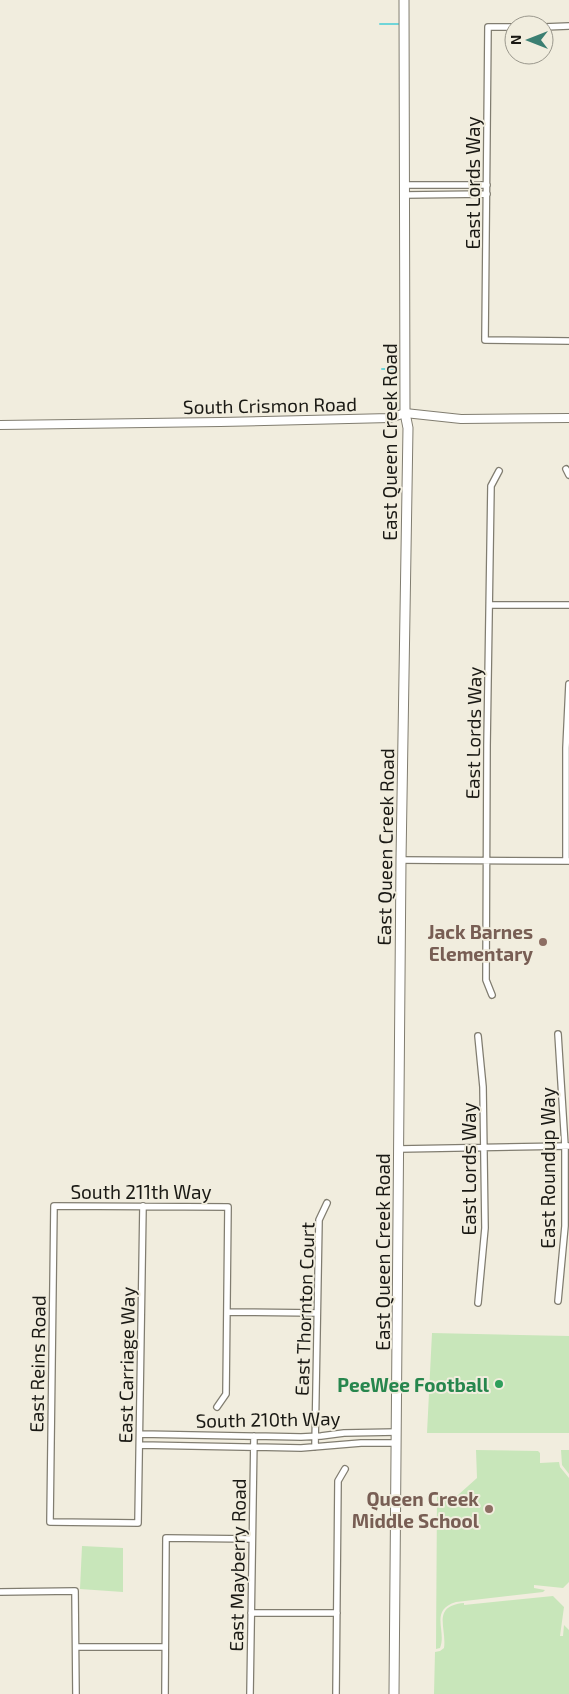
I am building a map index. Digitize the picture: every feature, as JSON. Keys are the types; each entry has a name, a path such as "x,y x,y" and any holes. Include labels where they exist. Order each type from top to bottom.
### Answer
{"main road":[{"name":"East Queen Creek Road","path":"394,1694 401,860 408,428 405,413 404,0"}],"street":[{"path":"554,27 569,26"},
{"name":"East Lords Way","path":"504,27 488,28 485,340 569,341"},
{"path":"404,185 487,185"},
{"path":"404,195 487,194"},
{"name":"South Crismon Road","path":"0,425 390,418 405,413 461,419 569,418"},
{"name":"East Lords Way","path":"492,995 486,980 491,486 499,471"},
{"path":"490,605 569,605"},
{"path":"401,860 567,861 566,748 569,684"},
{"name":"East Roundup Way","path":"558,1034 567,1146 565,1226 558,1301"},
{"name":"East Lords Way","path":"478,1036 483,1088 485,1148 485,1228 478,1303"},
{"path":"399,1149 567,1146"},
{"name":"East Thornton Court","path":"314,1447 319,1220 327,1203"},
{"name":"South 211th Way","path":"54,1206 228,1207 227,1312"},
{"name":"East Reins Road","path":"54,1206 50,1522 138,1523"},
{"name":"East Carriage Way","path":"138,1523 143,1206"},
{"path":"217,1407 226,1394 227,1312 317,1313"},
{"name":"South 210th Way","path":"140,1434 315,1437 344,1433 397,1432"},
{"name":"East Mayberry Road","path":"250,1694 254,1436"},
{"name":"South 210th Way","path":"140,1445 314,1447 362,1443 396,1443"},
{"path":"336,1694 338,1481 345,1469"},
{"path":"165,1694 166,1538 252,1538"},
{"path":"0,1592 75,1591 76,1694"},
{"path":"251,1612 337,1613"},
{"path":"76,1647 165,1647"}],"green space":[{"name":"PeeWee Football","path":"432,1333 569,1336 569,1433 427,1433"},
{"path":"476,1450 538,1451 540,1453 540,1463 559,1462 560,1467 569,1478 569,1582 563,1588 534,1585 534,1588 545,1590 543,1592 456,1602 448,1606 443,1610 441,1616 442,1641 440,1648 436,1649 437,1496 458,1495 477,1478"},
{"path":"561,1450 569,1450 569,1474 562,1465"},
{"path":"82,1546 123,1548 123,1592 80,1589"},
{"path":"553,1596 564,1607 560,1636 563,1636 564,1625 569,1630 569,1694 434,1694 435,1652 444,1648 443,1619 447,1608 464,1603 464,1605"}],"waterway":[{"path":"380,24 399,24"},
{"path":"382,369 396,369"}],"place":[{"name":"Jack Barnes Elementary","path":"543,942"},
{"name":"PeeWee Football","path":"499,1384"},
{"name":"Queen Creek Middle School","path":"489,1509"}]}
